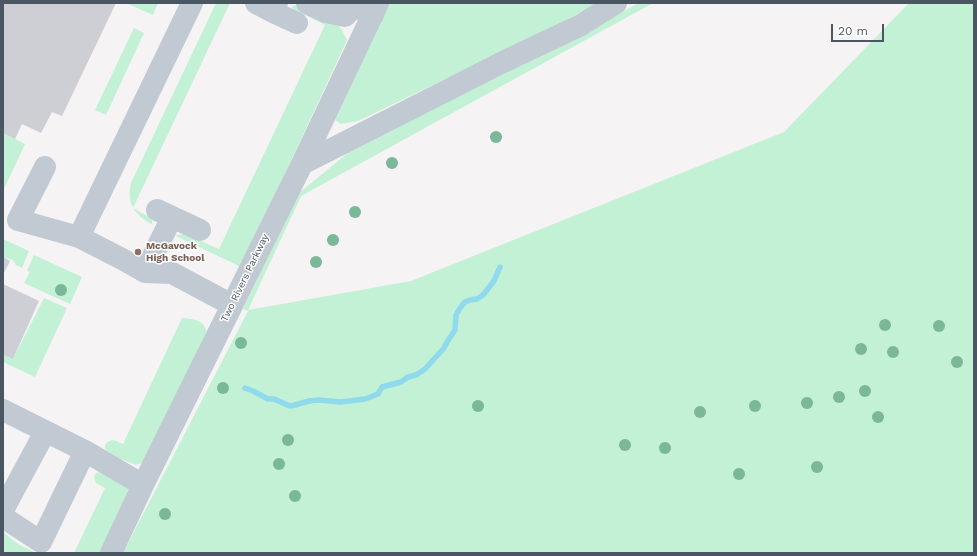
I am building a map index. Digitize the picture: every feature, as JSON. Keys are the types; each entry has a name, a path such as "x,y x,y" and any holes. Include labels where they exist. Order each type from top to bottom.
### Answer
{"lane":[{"path":"79,237 192,3"},
{"path":"307,3 326,12 345,16 366,7"},
{"path":"302,164 501,63 581,25 616,3"},
{"path":"269,6 297,23"},
{"name":"Two Rivers Parkway","path":"111,553 143,484 302,164 366,7"},
{"path":"45,166 18,220 79,237 145,272 172,273 232,305"},
{"path":"145,272 164,214 200,230"},
{"path":"3,410 85,451 143,484"},
{"path":"3,510 45,432"},
{"path":"3,517 41,542 85,451"}],"green space":[{"path":"126,3 158,3 153,15"},
{"path":"216,3 230,3 133,208 130,197 131,183"},
{"path":"389,3 599,3 358,121 341,124 335,120"},
{"path":"639,3 653,3 301,196 248,310 411,281 784,132 909,3 974,3 974,553 123,553 248,311 243,309 299,193 354,148"},
{"path":"294,5 337,25 341,28 347,40 244,262 239,266 176,235 185,234 219,249 325,25 293,9 292,7"},
{"path":"134,28 144,33 106,115 95,110"},
{"path":"3,133 25,144 3,191"},
{"path":"133,208 151,218 153,225 141,217"},
{"path":"3,239 29,251 22,268 16,265 13,260 3,257"},
{"path":"34,255 82,277 70,304 24,283 30,272 27,271"},
{"path":"44,298 67,308 35,377 3,362 3,355 13,359"},
{"path":"182,318 199,321 205,327 207,336 142,463 136,465 116,457 107,451 105,445 111,440 123,444"},
{"path":"105,471 130,486 104,553 74,553 105,488 96,483 94,477 96,473"},
{"path":"3,532 18,544 36,553 3,553"}],"building":[{"path":"3,3 116,3 62,116 52,112 41,133 22,124 15,139 3,133"},
{"path":"3,257 10,261 3,275"},
{"path":"3,284 39,301 13,359 3,355"}],"waterway":[{"path":"245,388 268,399 274,399 290,406 318,400 341,402 365,399 378,394 382,387 401,382 425,369 444,348 455,330 456,315 460,308 465,302 477,299 483,295 494,281 500,267"}],"place":[{"name":"McGavock High School","path":"138,252"}]}
